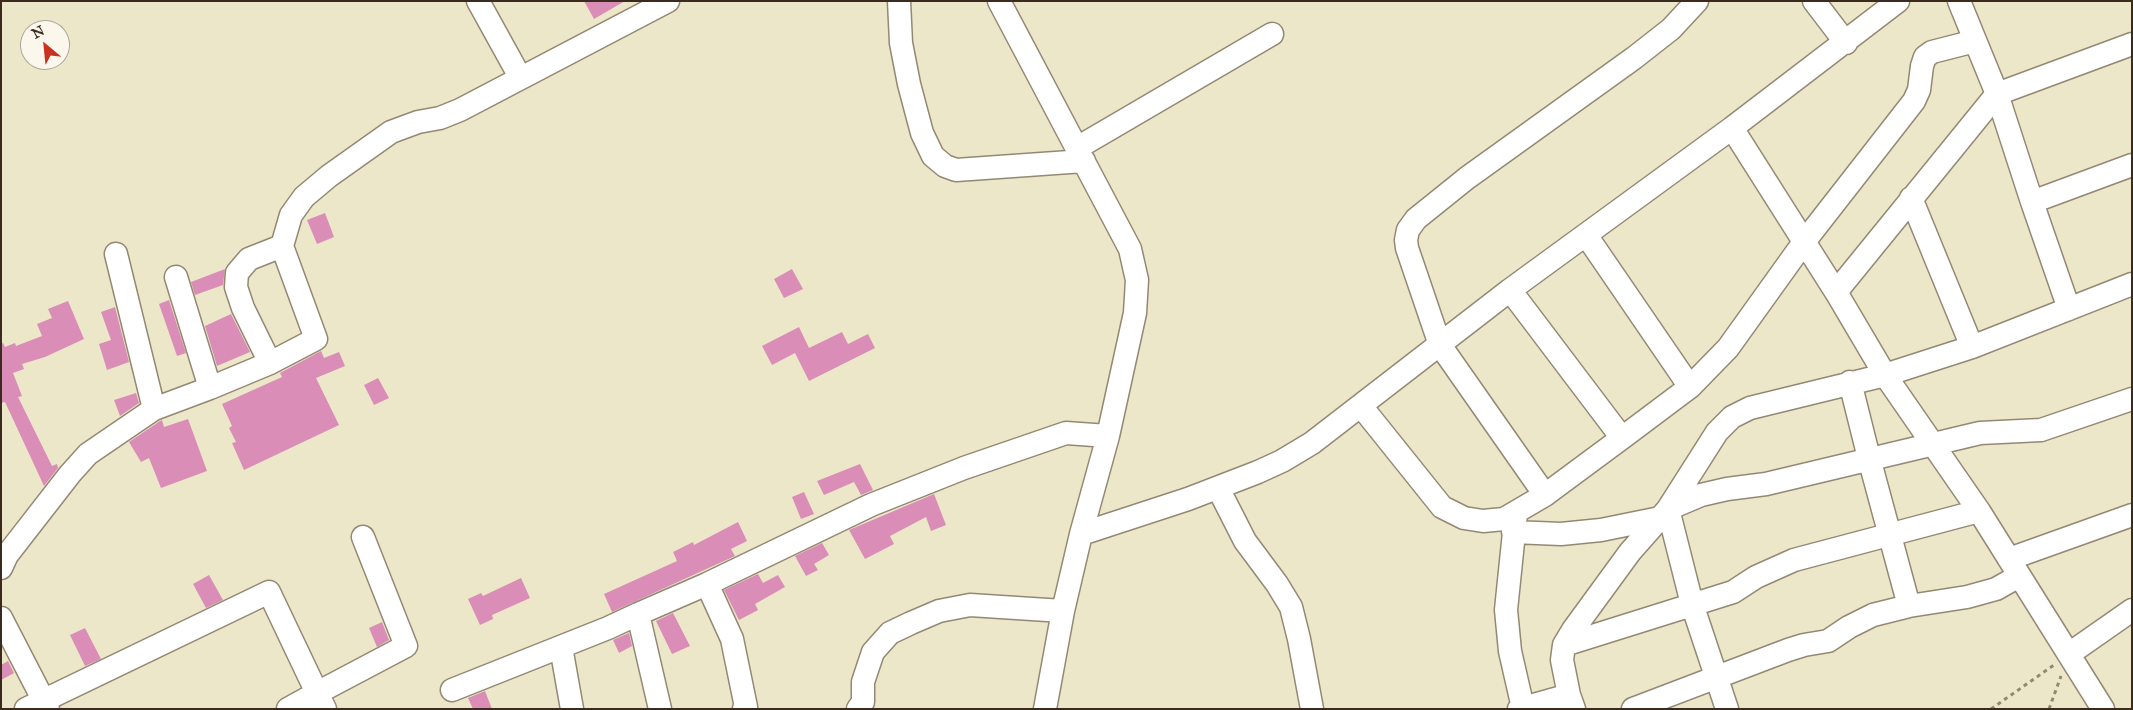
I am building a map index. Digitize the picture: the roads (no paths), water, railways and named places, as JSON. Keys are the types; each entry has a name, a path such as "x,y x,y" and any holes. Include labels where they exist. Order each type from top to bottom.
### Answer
{"street":[{"path":"478,1 520,77"},
{"path":"899,1 901,43 909,84 922,133 934,156 945,166 956,170 1080,154 1272,34"},
{"path":"999,1 1130,249 1137,280 1135,313 1108,436 1081,534 1063,611 1045,709"},
{"path":"1545,495 1440,345 1407,248 1408,230 1416,218 1466,178 1641,52 1670,29 1697,1"},
{"path":"1814,1 1846,43"},
{"path":"1081,534 1218,488 1282,461 1312,443 1510,290 1732,128 1846,43 1898,1"},
{"path":"1959,1 1997,94 2069,309"},
{"path":"1,568 7,555 70,474 88,454 154,409 270,363 316,339 282,246 291,215 304,196 365,149 391,132 418,122 440,118 460,110 655,4"},
{"path":"1975,41 1932,52 1925,57 1919,90 1914,101 1804,242 1728,348 1690,387 1545,495 1514,522 1506,610 1510,651 1521,708 1572,702 1562,660 1564,645 1630,552 1664,514 1717,432 1732,417 1750,408 1850,382 1885,375 1972,347 2132,284"},
{"path":"1836,292 1997,94 2132,44"},
{"path":"1732,128 1836,292 1885,375 1979,511 2103,709"},
{"path":"2032,202 2132,165"},
{"path":"1911,198 1972,347"},
{"path":"1586,234 1690,387"},
{"path":"270,363 243,308 236,287 238,272 249,259 282,246"},
{"path":"116,254 154,409"},
{"path":"176,277 210,388"},
{"path":"1510,290 1622,438"},
{"path":"1850,382 1909,606"},
{"path":"1361,406 1442,507 1464,518 1483,521 1504,519 1561,534 1601,530 1664,514 1701,495 1727,489 1766,484 1980,433 2041,430 2132,399"},
{"path":"452,690 638,614 706,584 871,505 964,468 1066,433 1108,436"},
{"path":"1218,488 1245,541 1277,584 1291,607 1300,639 1312,709"},
{"path":"1564,645 1733,592 1756,576 1794,560 1979,511"},
{"path":"1664,514 1727,709"},
{"path":"1633,709 1804,645 1828,641 1863,619 1909,606 1996,589 2014,568 2132,515"},
{"path":"288,709 321,701 406,646 363,537"},
{"path":"706,584 732,639 746,707 744,709"},
{"path":"1,618 39,706 269,592 321,701"},
{"path":"862,706 862,682 873,652 890,633 911,622 939,611 970,605 1063,611"},
{"path":"2068,654 2132,610"},
{"path":"638,614 660,709"},
{"path":"561,647 572,709"}]}
